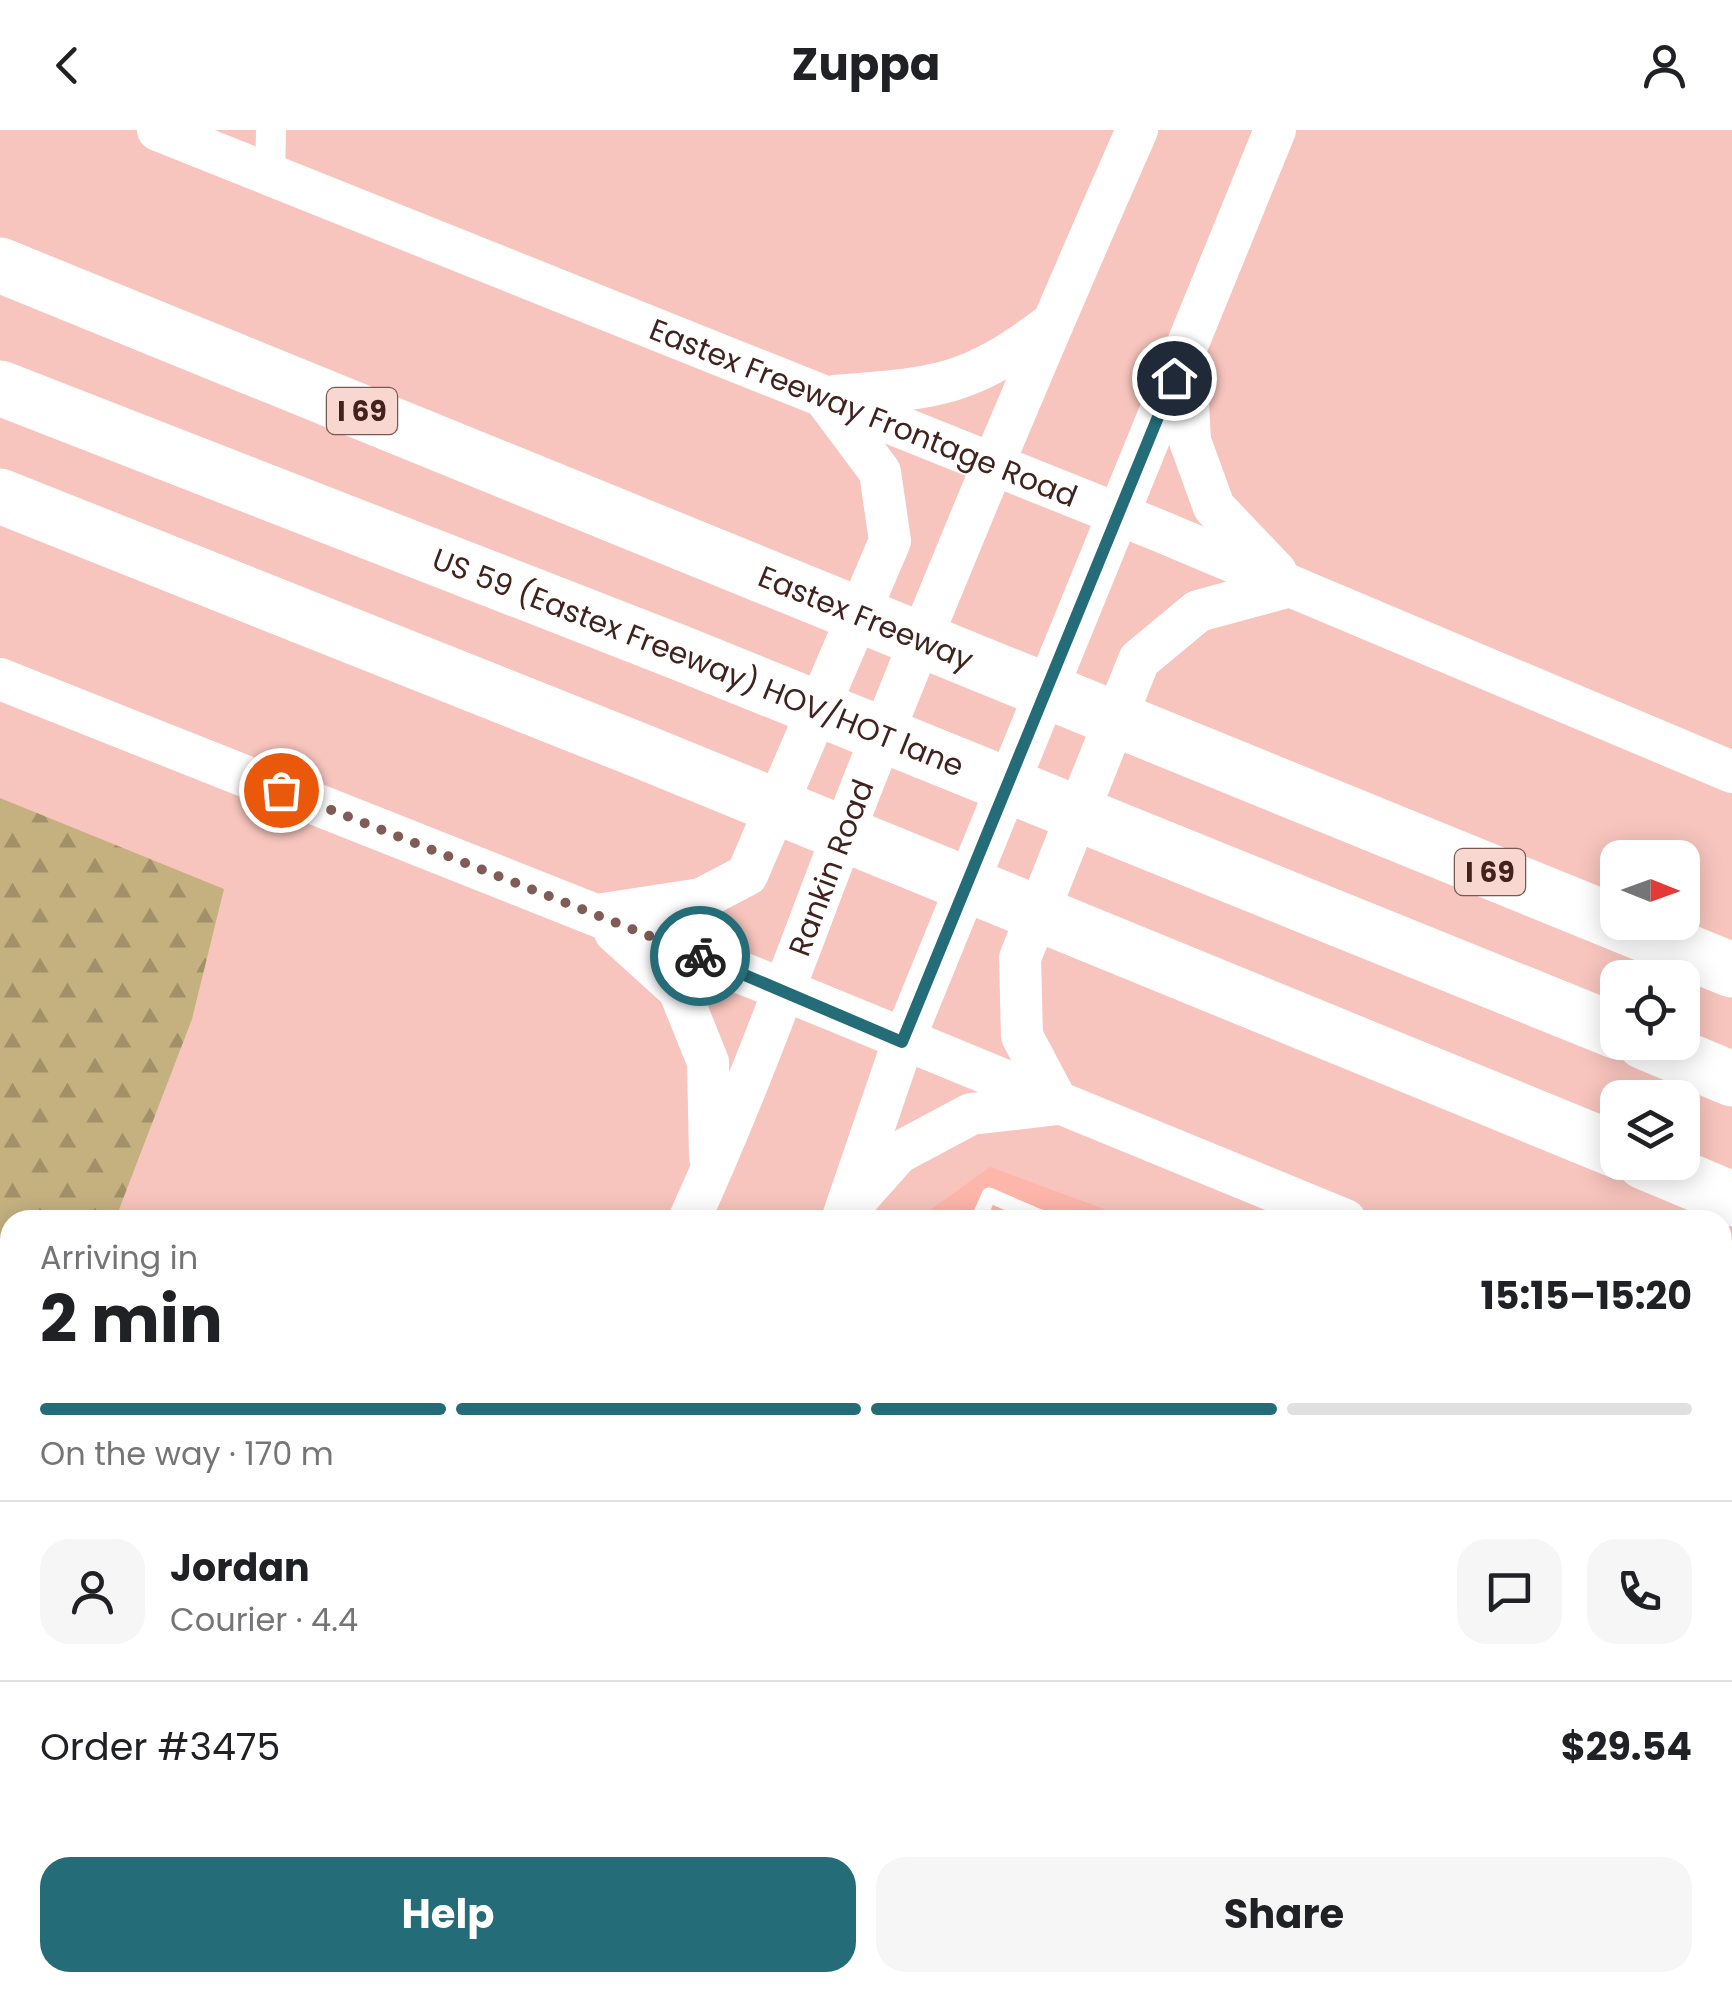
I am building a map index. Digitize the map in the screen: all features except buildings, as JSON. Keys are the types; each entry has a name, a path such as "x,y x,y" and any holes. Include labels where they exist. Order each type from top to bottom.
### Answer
{"highway":[{"name":"Eastex Freeway","path":"0,265 1732,970"},
{"name":"US 59 (Eastex Freeway) HOV/HOT lane","path":"0,388 683,654 1600,1025"},
{"path":"0,496 646,753 1600,1145"},
{"path":"1688,1060 1732,1078"},
{"path":"1687,1180 1732,1199"}],"main road":[{"name":"Eastex Freeway Frontage Road","path":"158,130 1118,514 1732,772"},
{"name":"Rankin Road","path":"694,1210 990,463 1137,130"},
{"path":"846,1210 902,1042 1274,130"},
{"path":"824,396 938,388 1000,363 1052,324"},
{"path":"1058,1104 1022,1036 1020,958 1139,660 1198,610 1290,586 1214,507 1190,441 1186,348"},
{"path":"596,915 700,899 747,875 890,541 880,472 824,396"},
{"path":"0,679 782,989 902,1042 1320,1210"},
{"path":"596,915 679,990 708,1062 711,1173"},
{"path":"848,1210 898,1153 971,1114 1058,1104"}],"street":[{"path":"270,174 271,130"}],"lane":[{"path":"982,1210 989,1195 1024,1210"}],"shaded area":[{"path":"990,1167 1107,1210 930,1210"}],"green space":[{"path":"0,798 224,889 192,1019 119,1210 0,1210"}],"way so far":[{"path":"281,790 700,956"}],"route":[{"path":"700,956 902,1042 1174,378"}]}
